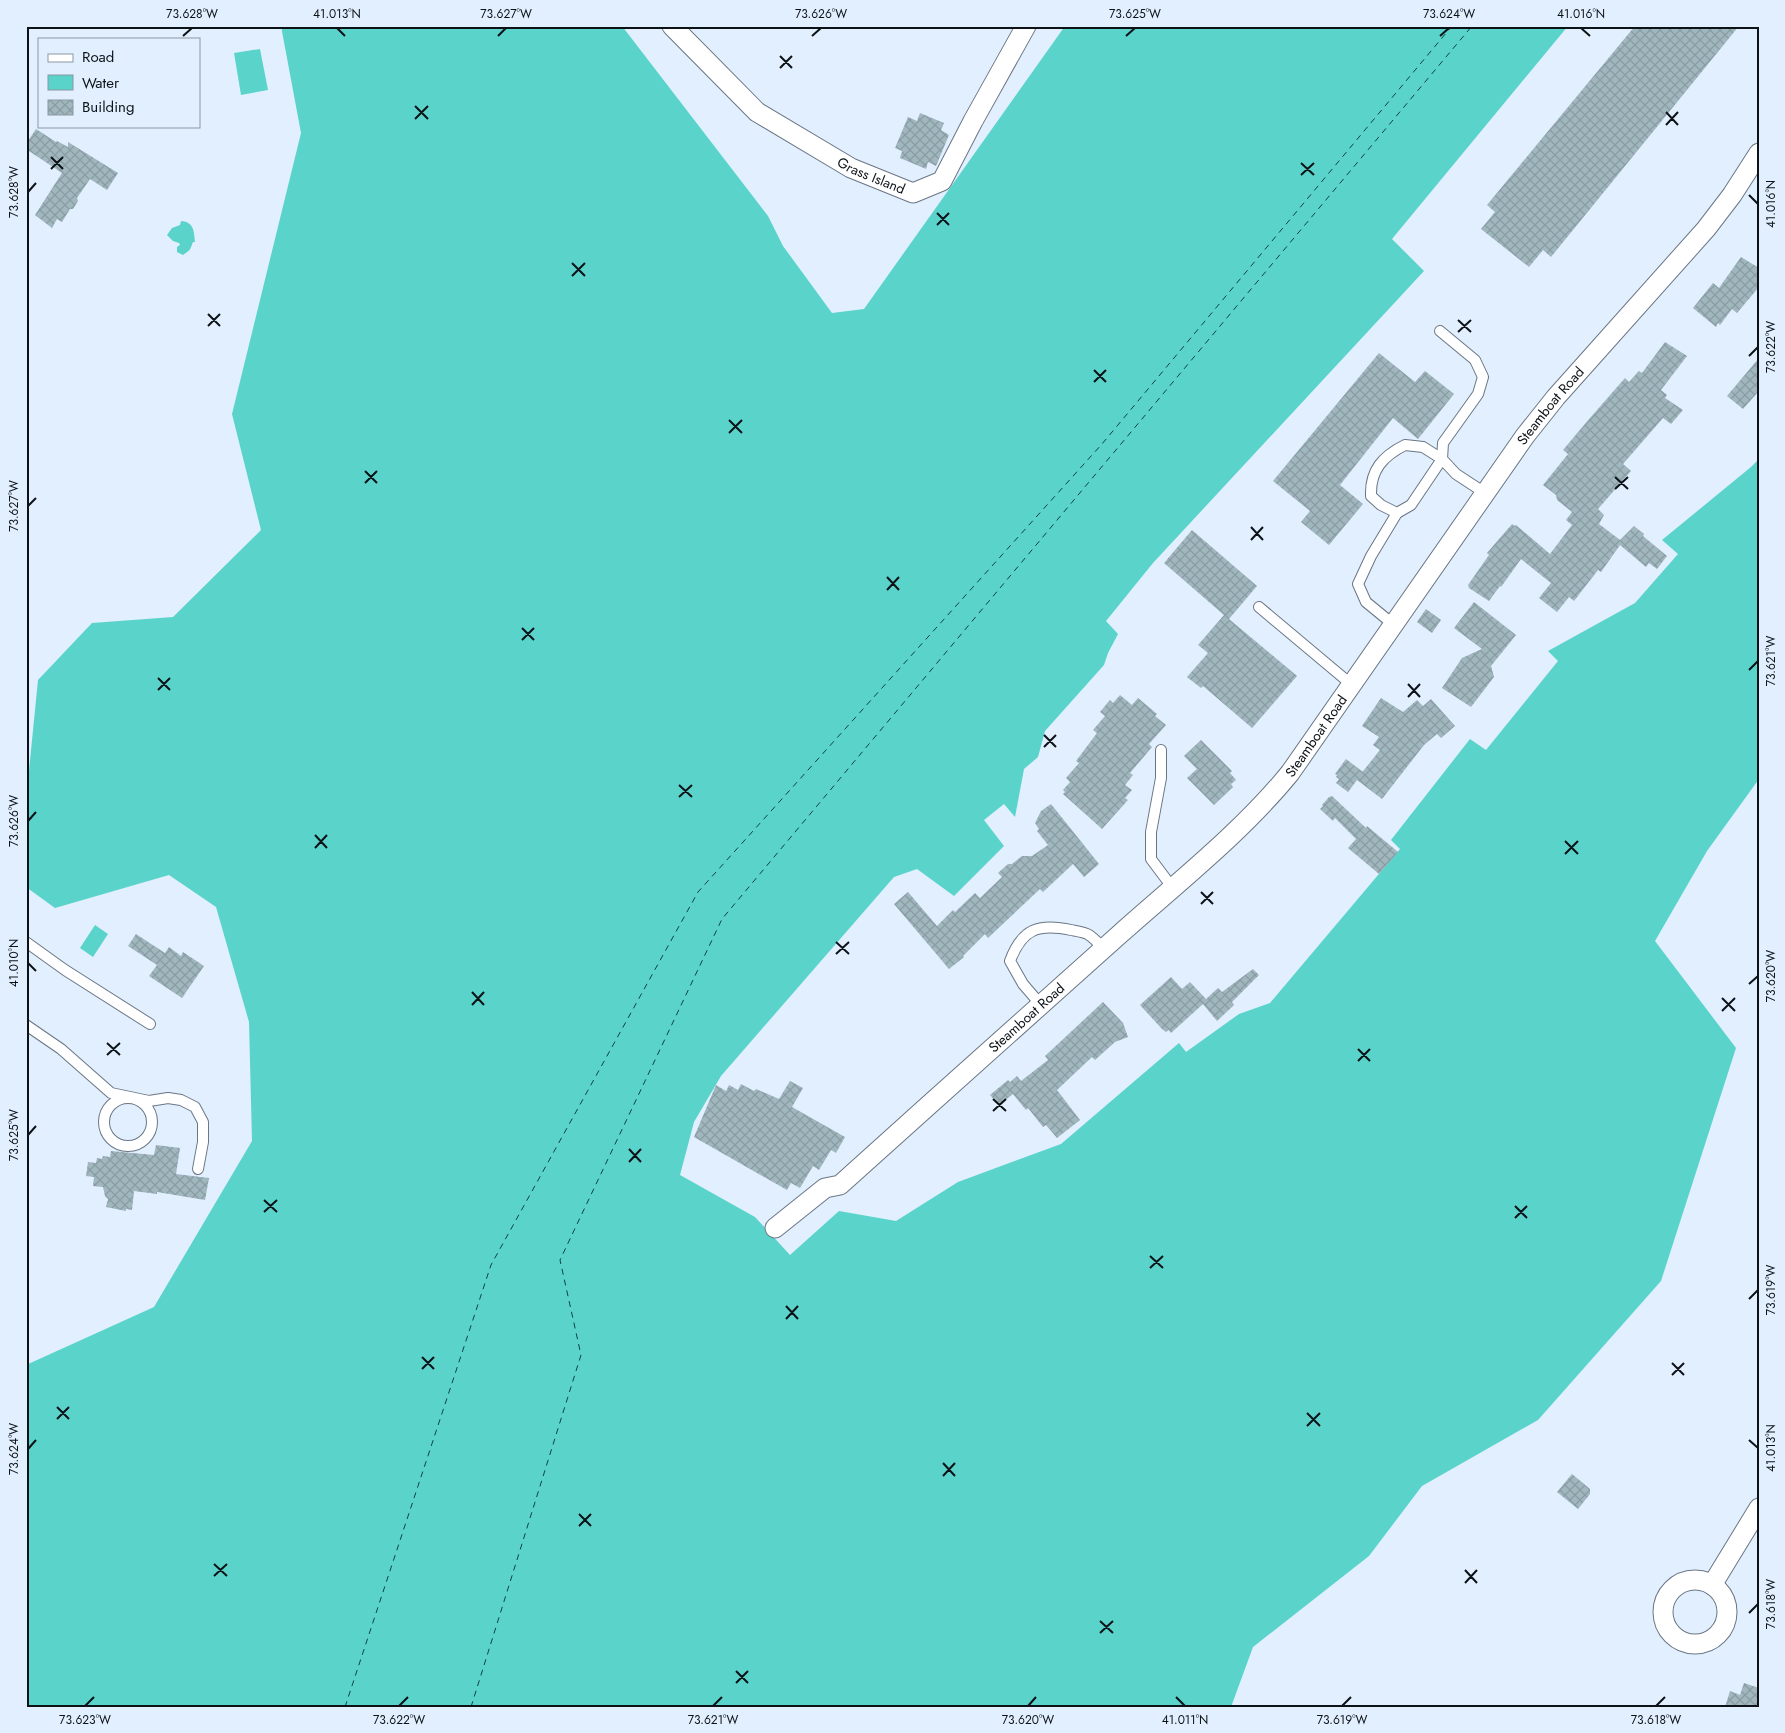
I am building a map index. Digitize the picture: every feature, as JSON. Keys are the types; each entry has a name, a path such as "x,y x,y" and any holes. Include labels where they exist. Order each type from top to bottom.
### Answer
{"street":[{"name":"Grass Island","path":"672,26 757,112 850,168 913,193 942,181 1026,26"},
{"name":"Steamboat Road","path":"775,1228 825,1188 840,1185 1250,817 1274,792 1290,773 1525,436 1556,397 1706,230 1732,195 1759,152"},
{"path":"1712,1585 1759,1508"}],"lane":[{"path":"1394,624 1366,602 1358,584 1371,556 1397,514 1411,505 1442,459 1443,443 1478,394 1483,377 1475,360 1440,331"},
{"path":"1397,514 1381,505 1371,496 1371,485 1377,467 1392,451 1405,445 1423,447 1442,459 1456,474 1485,493"},
{"path":"1259,607 1352,685"},
{"path":"1161,750 1161,778 1151,832 1151,859 1172,887"},
{"path":"1041,1005 1023,984 1010,961 1015,946 1029,933 1040,928 1063,928 1088,934 1104,949"},
{"path":"26,942 65,970 150,1024"},
{"path":"26,1025 61,1049 111,1093 149,1101 168,1098 181,1100 195,1106 203,1122 203,1142 198,1169"},
{"path":"135,1098 149,1108 153,1124 151,1132 146,1139 131,1147 123,1146 110,1138 104,1124 105,1116 108,1109 120,1099 135,1098"}],"water":[{"path":"281,26 622,26 768,216 783,246 832,313 864,309 1065,26 1568,26 1392,239 1424,271 1153,563 1106,621 1118,634 1104,665 1045,731 1038,757 1024,769 1015,817 1004,804 984,820 1004,846 954,896 917,869 894,877 721,1076 694,1122 680,1175 755,1217 790,1255 839,1211 896,1221 958,1182 1061,1144 1179,1043 1186,1052 1239,1014 1270,1003 1400,849 1391,840 1470,739 1486,750 1558,661 1548,651 1635,603 1678,554 1662,540 1759,459 1759,779 1707,851 1655,941 1736,1048 1661,1281 1538,1420 1422,1486 1369,1556 1253,1647 1231,1707 26,1707 26,1365 154,1307 252,1141 249,1022 216,907 169,875 55,908 26,887 26,801 38,680 92,623 173,617 261,530 232,414 301,133"},
{"path":"260,49 268,90 241,95 234,53"},
{"path":"181,221 191,225 194,231 195,242 193,242 190,250 183,255 177,252 179,243 173,241 167,235 172,228 180,225"},
{"path":"95,925 108,934 93,957 80,948"}],"building":[{"path":"1635,26 1739,26 1551,257 1543,250 1529,267 1481,229 1495,212 1487,205"},
{"path":"920,113 944,123 941,130 949,135 936,166 928,162 926,169 900,158 902,151 895,148 908,117 917,121"},
{"path":"36,129 56,142 68,147 68,142 118,173 107,190 90,179 77,198 78,201 73,209 70,209 62,222 57,219 52,228 35,215 62,173 26,149 26,144"},
{"path":"1741,257 1759,268 1759,287 1737,313 1732,309 1720,325 1718,323 1716,327 1693,308 1713,283 1719,288"},
{"path":"1665,342 1687,356 1661,390 1667,395 1665,398 1683,410 1671,424 1663,418 1623,464 1631,471 1598,509 1604,515 1599,524 1620,540 1634,526 1667,556 1657,569 1649,563 1646,567 1620,545 1601,572 1598,570 1574,601 1569,597 1557,612 1539,598 1551,583 1521,559 1489,601 1469,588 1468,585 1489,555 1487,553 1512,524 1516,525 1550,554 1572,525 1566,520 1572,512 1557,500 1556,495 1543,485 1568,454 1563,450 1590,418 1625,378 1629,382 1639,371 1642,373"},
{"path":"1379,353 1415,382 1425,371 1454,394 1418,439 1393,418 1340,485 1363,504 1329,545 1301,522 1310,511 1273,481"},
{"path":"1759,358 1759,391 1743,409 1727,396"},
{"path":"1192,530 1257,586 1229,619 1297,676 1252,728 1203,686 1201,688 1187,677 1208,653 1198,645 1224,615 1164,563"},
{"path":"1474,602 1516,635 1491,666 1494,677 1471,707 1442,688 1462,658 1482,649 1454,628"},
{"path":"1426,609 1441,620 1432,633 1417,622"},
{"path":"1120,695 1132,705 1138,698 1157,714 1155,716 1166,725 1149,744 1152,747 1130,773 1133,775 1125,785 1132,790 1125,798 1128,800 1102,829 1063,794 1065,792 1063,790 1070,782 1066,778 1079,763 1076,761 1097,733 1093,730 1105,716 1100,712 1110,700 1113,703"},
{"path":"1381,698 1403,712 1417,700 1423,706 1431,699 1455,726 1441,738 1437,734 1424,745 1382,799 1357,780 1348,792 1336,783 1339,779 1335,774 1346,759 1363,772 1380,750 1373,745 1379,737 1362,726"},
{"path":"1201,740 1232,771 1230,773 1236,780 1231,784 1233,787 1214,805 1187,778 1197,769 1184,756"},
{"path":"1332,796 1366,828 1367,826 1398,852 1379,874 1348,848 1356,839 1335,818 1333,821 1320,809 1329,797"},
{"path":"1051,804 1099,864 1084,877 1073,864 1043,892 1040,889 988,938 985,934 964,957 949,969 894,904 908,892 937,926 953,910 955,912 975,893 980,898 1002,877 998,873 1008,864 1012,864 1022,856 1032,856 1048,845 1037,831 1039,829 1035,823 1041,811"},
{"path":"136,934 165,953 169,947 181,956 183,952 204,966 182,998 149,976 157,965 128,946"},
{"path":"1253,969 1259,975 1232,1002 1234,1005 1217,1021 1203,1004 1171,1033 1169,1030 1166,1032 1140,1005 1171,977 1182,989 1190,982 1206,999 1218,988 1222,992"},
{"path":"1103,1002 1123,1023 1128,1037 1115,1042 1095,1060 1092,1057 1057,1090 1080,1120 1057,1138 1046,1125 1043,1127 1028,1108 1026,1110 1013,1094 999,1105 990,1095 1008,1080 1010,1082 1017,1076 1021,1081 1048,1060 1045,1056"},
{"path":"790,1081 803,1088 792,1107 845,1137 836,1153 831,1150 819,1170 813,1166 800,1188 791,1183 787,1190 694,1137 716,1085 726,1091 729,1085 738,1090 741,1084 754,1091 756,1089 779,1099"},
{"path":"156,1145 180,1148 176,1174 209,1178 205,1200 157,1192 157,1194 134,1191 132,1210 126,1209 126,1211 106,1207 108,1199 105,1196 103,1187 93,1186 94,1177 86,1176 88,1162 96,1163 97,1158 102,1159 103,1156 110,1157 111,1151 154,1155"},
{"path":"1572,1474 1590,1489 1590,1494 1578,1509 1557,1492"},
{"path":"1744,1683 1759,1688 1759,1707 1725,1707 1730,1691 1740,1695"}],"ferry route":[{"path":"345,1707 491,1265 698,892 1102,444 1452,26"},
{"path":"471,1707 581,1355 560,1260 722,919 1472,26"}]}
